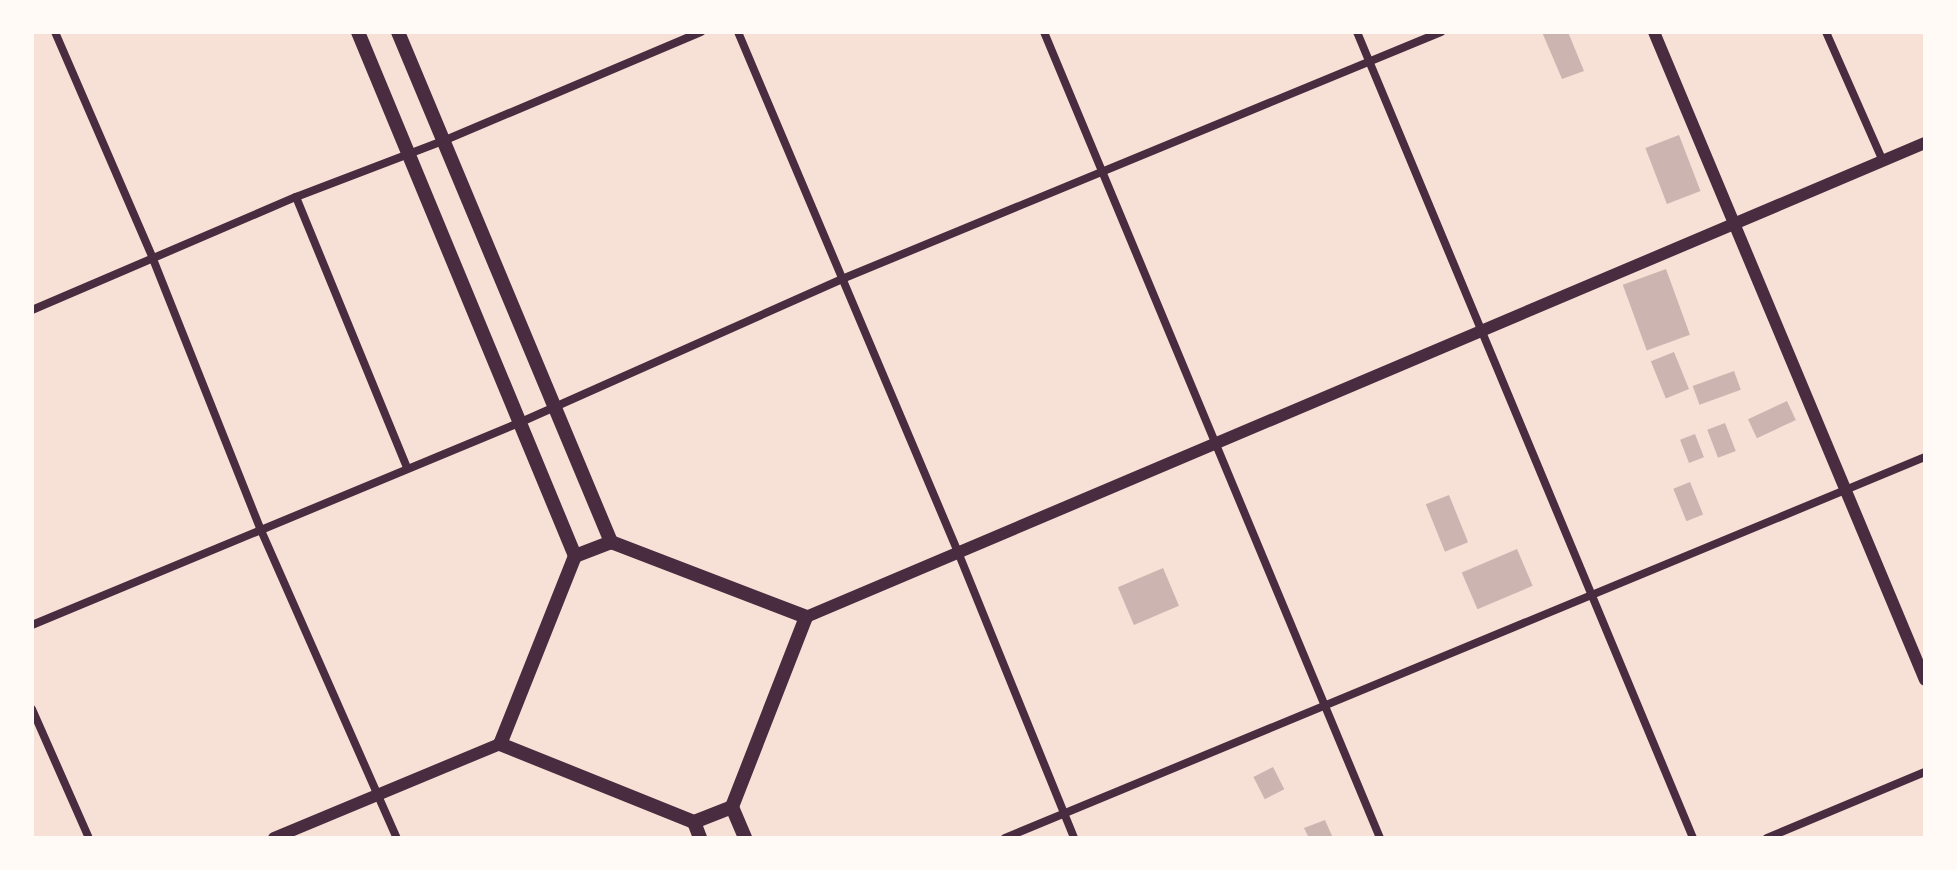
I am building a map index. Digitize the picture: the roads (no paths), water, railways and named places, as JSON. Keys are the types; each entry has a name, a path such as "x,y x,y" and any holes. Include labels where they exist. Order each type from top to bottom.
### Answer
{"main road":[{"path":"358,32 575,556 500,744 694,822 732,807"},
{"path":"398,32 611,542"},
{"path":"575,556 611,542 806,617 732,807 745,838"},
{"path":"694,822 700,838"}],"street":[{"path":"55,32 153,259 260,528 397,838"},
{"path":"32,310 296,197 443,141 701,32"},
{"path":"738,32 958,552 1074,838"},
{"path":"1044,32 1380,838"},
{"path":"1357,32 1693,838"},
{"path":"32,625 521,422 842,279 1441,32"},
{"path":"1654,32 1925,680"},
{"path":"1826,32 1883,161"},
{"path":"806,617 1925,143"},
{"path":"296,197 407,468"},
{"path":"1005,838 1323,703 1925,457"},
{"path":"32,709 89,838"},
{"path":"274,838 500,744"},
{"path":"1767,838 1925,772"}]}
